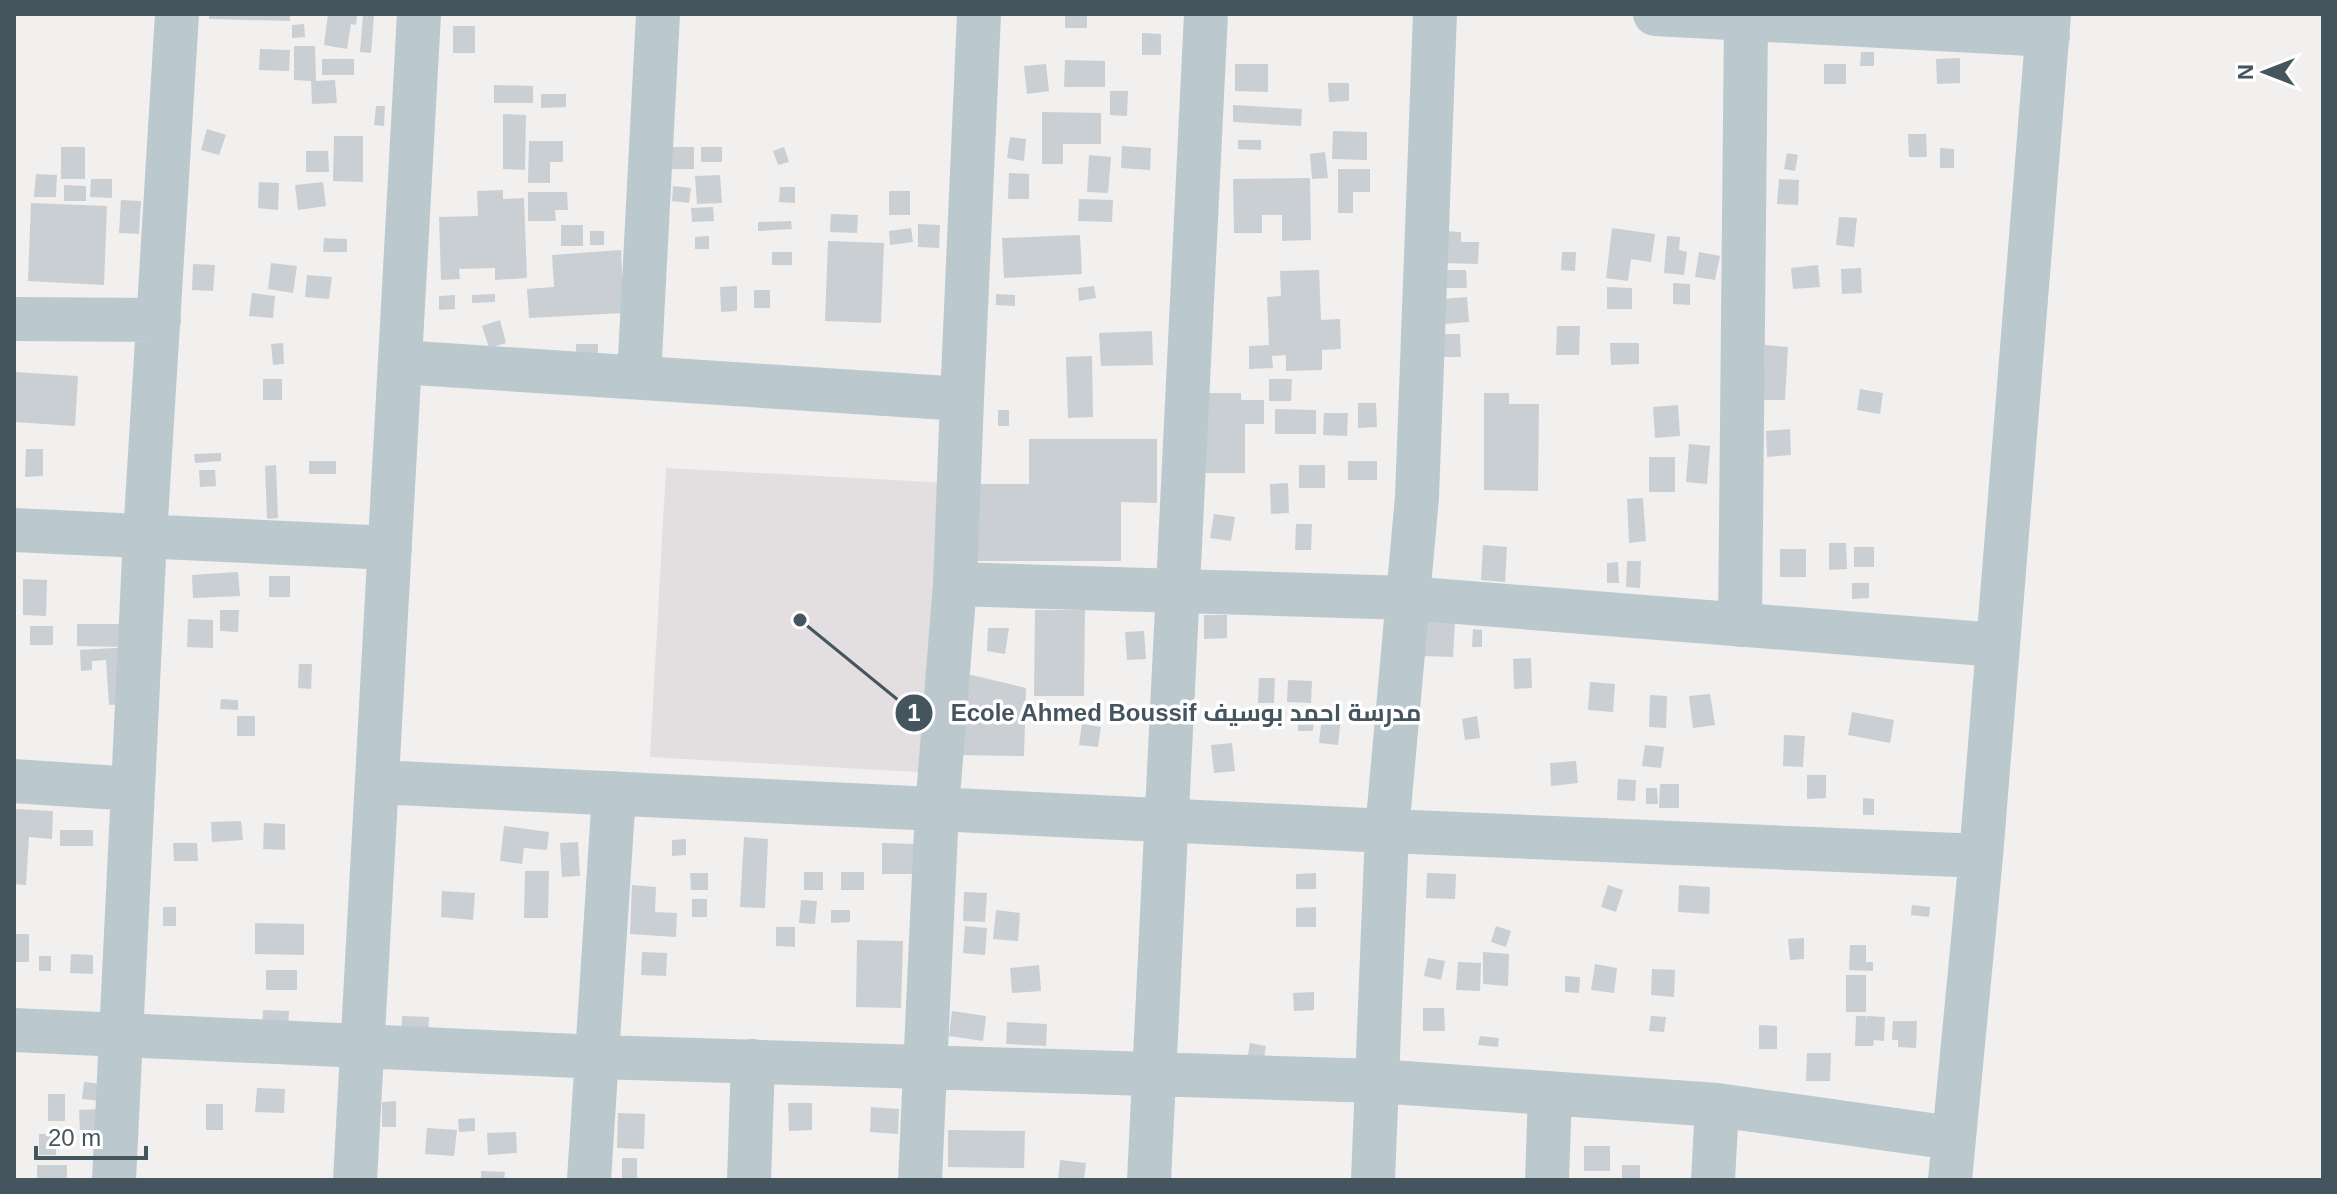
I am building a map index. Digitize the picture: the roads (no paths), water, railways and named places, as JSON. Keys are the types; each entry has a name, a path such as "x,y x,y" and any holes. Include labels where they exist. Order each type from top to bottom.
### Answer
{"street":[{"path":"114,1180 145,536 177,14"},
{"path":"355,1180 419,14"},
{"path":"639,377 658,14"},
{"path":"920,1180 937,809 955,584 979,14"},
{"path":"1149,1180 1206,14"},
{"path":"1373,1180 1387,831 1417,497 1435,14"},
{"path":"14,1030 598,1057 1377,1081 1717,1105 1951,1159 1981,856 2048,24 1746,19 1655,14"},
{"path":"1740,625 1746,19"},
{"path":"14,319 159,320"},
{"path":"400,362 962,399"},
{"path":"14,530 390,548"},
{"path":"955,584 1407,598 1997,645"},
{"path":"14,781 133,789"},
{"path":"377,782 1387,831 1981,856"},
{"path":"589,1180 614,793"},
{"path":"749,1180 753,1061"},
{"path":"1547,1180 1550,1093"},
{"path":"1713,1180 1717,1105"}],"place":[{"name":"Ecole Ahmed Boussif مدرسة احمد بوسيف","path":"800,620"}]}
